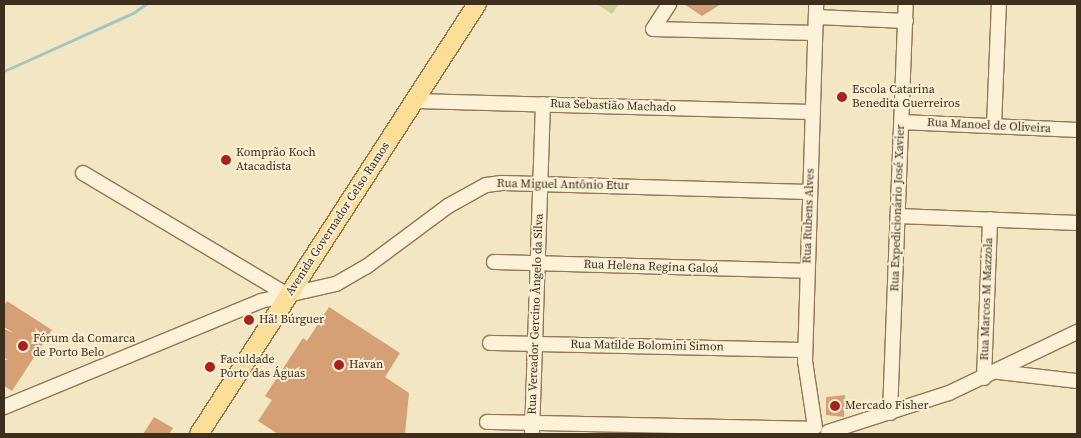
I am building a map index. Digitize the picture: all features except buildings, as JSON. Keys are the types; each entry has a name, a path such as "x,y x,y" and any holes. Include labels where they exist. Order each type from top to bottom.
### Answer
{"main road":[{"name":"Avenida Governador Celso Ramos","path":"198,434 477,4"}],"street":[{"path":"669,4 653,29 815,33"},
{"name":"Rua Expedicionário José Xavier","path":"890,413 906,4"},
{"path":"994,126 999,4"},
{"path":"816,10 906,21"},
{"name":"Rua Rubens Alves","path":"816,10 805,350 819,431"},
{"name":"Rua Sebastião Machado","path":"414,101 812,112"},
{"name":"Rua Vereador Gercino Ângelo da Silva","path":"532,429 543,104"},
{"name":"Rua Manoel de Oliveira","path":"902,122 1077,130"},
{"path":"83,173 288,295"},
{"name":"Rua Miguel Antônio Etur","path":"4,407 261,301 319,290 351,276 448,206 486,185 540,184 810,192"},
{"path":"898,216 1077,223"},
{"name":"Rua Marcos M Mazzola","path":"984,378 990,219"},
{"name":"Rua Helena Regina Galoá","path":"494,262 807,271"},
{"path":"486,422 532,429 819,431 890,413 984,378 1077,332"},
{"name":"Rua Matilde Bolomini Simon","path":"490,343 805,350"},
{"path":"998,372 1077,381"}],"green space":[{"path":"597,4 619,4 612,14"}],"waterway":[{"path":"4,71 133,13 146,4"}],"place":[{"name":"Escola Catarina Benedita Guerreiros","path":"842,97"},
{"name":"Komprão Koch Atacadista","path":"226,160"},
{"name":"Hã! Búrguer","path":"249,320"},
{"name":"Fórum da Comarca de Porto Belo","path":"23,346"},
{"name":"Havan","path":"339,365"},
{"name":"Faculdade Porto das Águas","path":"210,367"},
{"name":"Mercado Fisher","path":"835,406"}]}
